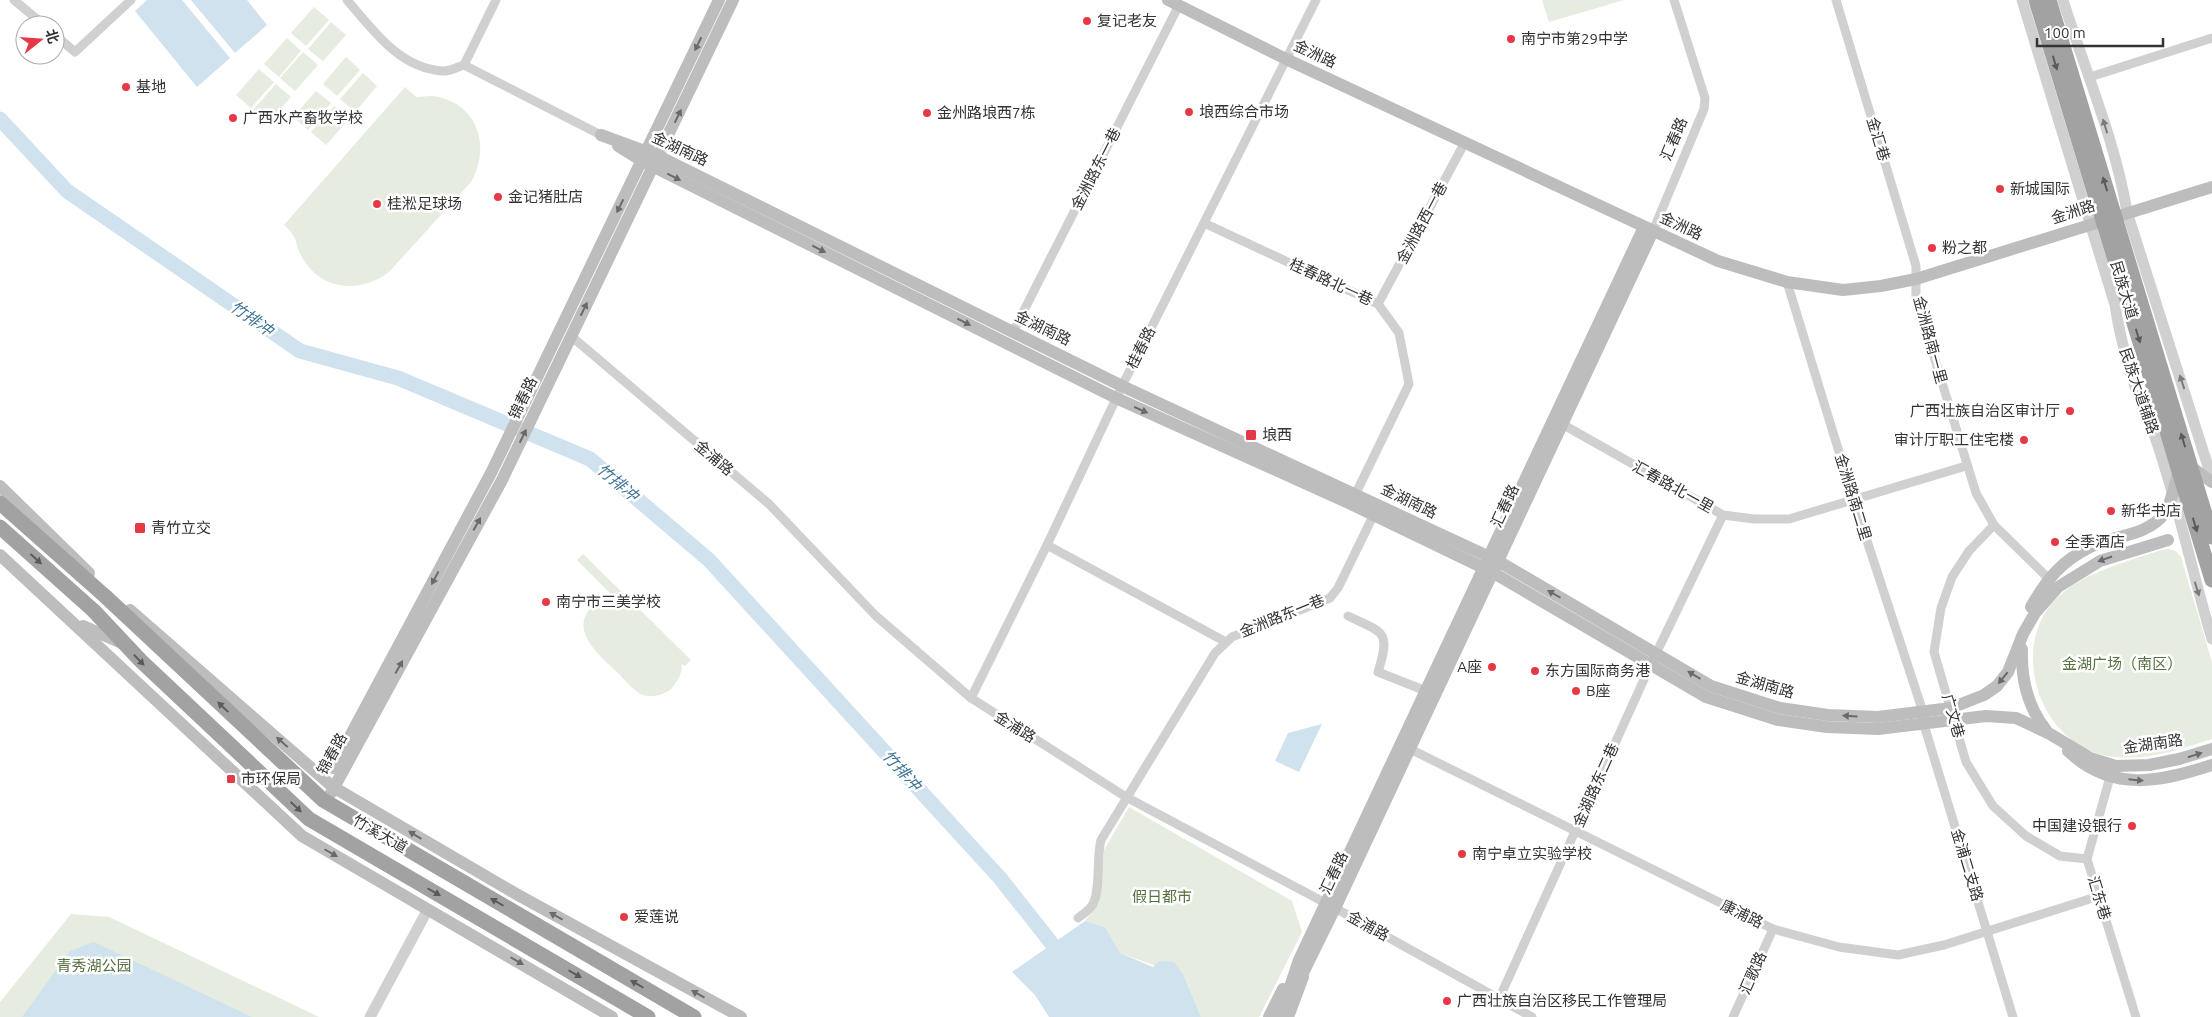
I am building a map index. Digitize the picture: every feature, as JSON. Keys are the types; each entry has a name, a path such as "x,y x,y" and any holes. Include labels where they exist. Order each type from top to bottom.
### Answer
{"highway":[{"name":"民族大道","path":"2036,0 2109,218 2185,468 2212,580"},
{"name":"民族大道","path":"2050,0 2109,218"},
{"name":"民族大道","path":"2185,468 2212,537"},
{"path":"0,503 104,591"},
{"name":"竹溪大道","path":"0,527 94,611 125,645 309,819 648,1017"},
{"name":"竹溪大道","path":"104,591 156,644 322,799 694,1017"}],"main road":[{"name":"锦春路","path":"550,366 571,336 719,0"},
{"name":"锦春路","path":"322,799 496,477 650,158 733,0"},
{"name":"金洲路","path":"1174,3 1286,59 1718,261 1787,282 1843,290 1916,279 2212,187"},
{"name":"金湖南路","path":"601,136 1013,332 1122,386 1356,493 1376,510"},
{"name":"金湖南路","path":"650,158 1116,398 1376,510 1491,565 1654,658 1711,686 1780,708 1828,714 1923,718 1952,714 2016,718 2050,734 2090,758 2116,766 2164,762 2212,750"},
{"name":"汇春路","path":"1331,906 1426,691 1562,424 1648,229"},
{"name":"汇春路","path":"1280,1017 1303,962 1410,748 1491,565 1648,229"},
{"path":"2212,480 2185,468 2165,512 2148,528 2093,546 2068,559 2048,578 2028,611 2023,634 2022,665 2027,698 2036,717 2050,734 2082,765 2110,777 2146,781 2182,774 2212,764"},
{"path":"0,486 104,591 330,784 518,895 741,1017"},
{"name":"金湖南路","path":"1952,714 1997,686 2008,672 2023,634 2043,602 2058,587 2100,561 2168,540"},
{"path":"0,555 302,836 612,1017"},
{"path":"74,622 125,645"},
{"path":"1268,1017 1303,962"},
{"path":"1288,1017 1303,962"}],"street":[{"path":"14,0 32,15"},
{"path":"65,43 75,52 131,0"},
{"path":"347,0 387,46 416,66 443,72 464,65 496,0"},
{"name":"桂春路","path":"971,698 1048,545 1116,398 1316,0"},
{"name":"金汇巷","path":"1836,0 1916,266 1916,279"},
{"name":"民族大道辅路","path":"2022,0 2212,480"},
{"name":"民族大道辅路","path":"2063,0 2076,43 2090,77 2122,181 2109,218 2115,305 2122,340 2172,495 2212,639"},
{"name":"汇春路","path":"1648,229 1704,109 1705,98 1677,1"},
{"name":"金洲路东一巷","path":"1013,332 1174,3"},
{"path":"2090,77 2212,38"},
{"name":"金湖南路","path":"464,65 601,136"},
{"name":"金洲路西一巷","path":"1378,304 1465,142"},
{"name":"桂春路北一巷","path":"1204,223 1378,304 1399,333 1409,384 1356,493"},
{"name":"金洲路南一里","path":"1916,279 1916,298 1966,466 1976,493 1994,525 2048,578"},
{"name":"金洲路南二里","path":"1787,282 1923,718"},
{"name":"金浦路","path":"571,336 769,504 876,616 971,698 1126,797 1331,906 1532,1017"},
{"name":"汇春路北一里","path":"1562,424 1723,515 1754,519 1789,519 1966,466"},
{"name":"金洲路东一巷","path":"1078,918 1092,906 1095,898 1098,852 1101,840 1206,665 1226,642 1242,632 1330,598 1338,588 1376,510"},
{"name":"金湖路东二巷","path":"1499,999 1654,658 1723,515"},
{"name":"广文巷","path":"1994,525 1969,551 1952,576 1941,608 1934,652 1966,762 1994,806 2026,836 2060,856 2087,859"},
{"path":"1048,545 1226,642"},
{"path":"1348,616 1374,628 1384,637 1386,646 1378,672 1426,691"},
{"name":"金浦二支路","path":"1923,718 2013,1017"},
{"name":"康浦路","path":"1410,748 1773,929 1839,947 1898,955 1944,945 2098,896"},
{"name":"汇东巷","path":"2110,777 2087,859 2136,1017"},
{"path":"370,1017 428,909"},
{"name":"汇歌路","path":"1733,1017 1773,929"}],"green space":[{"path":"1542,0 1624,0 1549,22"},
{"path":"314,7 329,20 306,46 291,33"},
{"path":"331,22 346,35 323,61 308,49"},
{"path":"287,38 301,51 279,77 264,64"},
{"path":"303,52 318,65 295,91 280,78"},
{"path":"346,57 360,70 337,96 323,84"},
{"path":"259,69 274,82 251,108 236,95"},
{"path":"363,73 377,86 355,112 340,99"},
{"path":"276,84 291,97 268,123 253,110"},
{"name":"桂淞足球场","path":"405,87 416,97 439,97 453,102 464,110 478,131 480,156 477,169 471,182 388,273 365,284 354,286 342,286 331,283 311,270 300,254 292,233 284,225"},
{"path":"316,91 331,103 308,130 293,117"},
{"path":"334,106 349,119 326,145 311,132"},
{"name":"金湖广场（南区）","path":"2169,549 2176,551 2181,557 2212,662 2212,739 2161,754 2135,757 2108,756 2085,748 2065,734 2049,715 2039,692 2033,668 2034,644 2041,620 2055,600 2078,582 2105,569"},
{"path":"583,554 691,660 685,666 682,664 679,677 669,690 654,696 639,693 603,659 589,642 584,624 586,615 598,602 613,596 577,560"},
{"name":"假日都市","path":"1129,807 1292,901 1302,932 1259,1017 1201,1017 1184,976 1120,953 1105,927 1085,921 1099,903 1104,850"},
{"name":"青秀湖公园","path":"71,914 109,917 319,1017 0,1017 0,1002"}],"water":[{"path":"147,0 182,0 230,58 197,87 135,11"},
{"path":"191,0 247,0 267,25 235,53"},
{"path":"1322,724 1299,772 1275,761 1288,733"},
{"path":"1085,921 1105,927 1120,953 1153,967 1159,961 1174,962 1184,976 1201,1017 1049,1017 1035,995 1012,972"},
{"path":"94,942 252,1017 22,1017 70,951"}],"waterway":[{"name":"竹排冲","path":"0,119 67,191 300,351 398,378 590,459 709,560 1000,878 1064,959"}],"place":[{"name":"复记老友","path":"1087,21"},
{"name":"南宁市第29中学","path":"1511,39"},
{"name":"基地","path":"126,87"},
{"name":"埌西综合市场","path":"1189,112"},
{"name":"金州路埌西7栋","path":"927,113"},
{"name":"广西水产畜牧学校","path":"233,118"},
{"name":"新城国际","path":"2000,189"},
{"name":"金记猪肚店","path":"498,197"},
{"name":"桂淞足球场","path":"377,204"},
{"name":"粉之都","path":"1932,248"},
{"name":"广西壮族自治区审计厅","path":"2070,411"},
{"name":"埌西","path":"1251,435"},
{"name":"审计厅职工住宅楼","path":"2024,440"},
{"name":"新华书店","path":"2111,511"},
{"name":"青竹立交","path":"140,528"},
{"name":"全季酒店","path":"2055,542"},
{"name":"南宁市三美学校","path":"546,602"},
{"name":"A座","path":"1492,667"},
{"name":"东方国际商务港","path":"1535,671"},
{"name":"B座","path":"1576,691"},
{"name":"市环保局","path":"231,779"},
{"name":"中国建设银行","path":"2132,826"},
{"name":"南宁卓立实验学校","path":"1462,854"},
{"name":"爱莲说","path":"624,917"},
{"name":"广西壮族自治区移民工作管理局","path":"1447,1001"}]}
